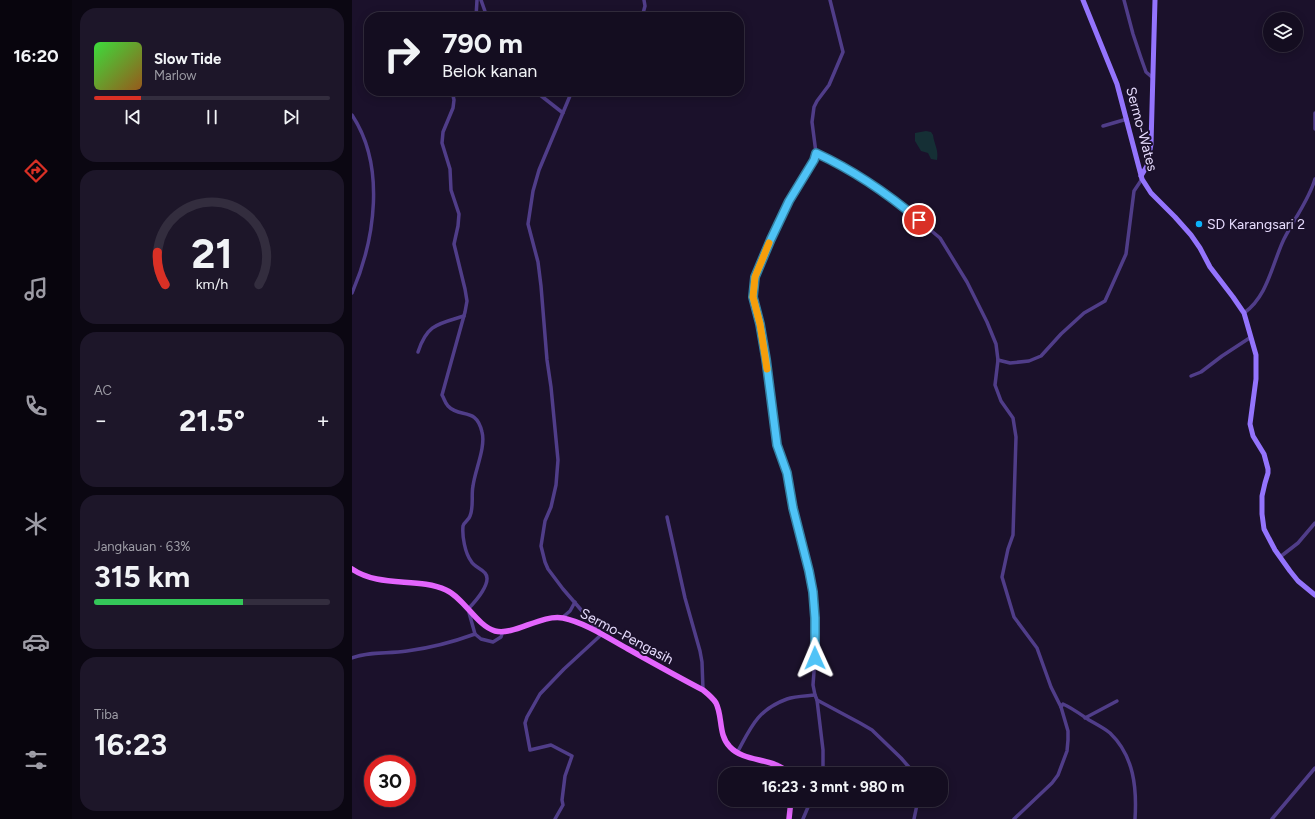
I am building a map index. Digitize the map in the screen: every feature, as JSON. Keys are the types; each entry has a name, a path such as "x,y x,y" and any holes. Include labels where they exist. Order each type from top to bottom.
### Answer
{"main road":[{"name":"Sermo-Wates","path":"1083,0 1113,73 1142,177 1151,193 1176,217 1191,235 1210,267 1244,313 1256,355 1256,379 1250,424 1253,436 1264,454 1268,469 1262,501 1264,529 1280,557 1298,581 1315,595"},
{"path":"1142,177 1147,166 1151,144 1154,0"},
{"path":"352,569 366,576 384,580 437,587 447,590 484,625 495,631 503,631"},
{"name":"Sermo-Pengasih","path":"503,631 544,619 562,618 583,625 602,634 703,690 711,697 716,703 724,738 730,748 737,753"},
{"path":"737,753 781,767"},
{"path":"789,819 790,807"}],"street":[{"path":"476,12 477,0"},
{"path":"481,0 485,12"},
{"path":"643,12 645,6 644,0"},
{"path":"823,767 823,750 817,700 813,685 815,658 813,592 793,508 787,473 777,445 766,359 760,324 753,297 755,277 771,239 789,201 814,160 816,153 812,122 814,107 829,85 843,52 830,0"},
{"path":"1124,0 1131,28 1146,72 1153,78"},
{"path":"453,96 453,108 443,132 442,143 450,169 451,190 459,214 454,244 467,301 442,395 448,406 454,410 475,417 480,426 483,437 473,486 470,516 464,523 463,527 467,553 471,562 485,572 487,579 485,587 468,609 475,634 481,639 493,642 501,638 503,631"},
{"path":"541,96 563,113"},
{"path":"555,819 563,806 562,800 565,776 572,756 551,745 530,750 525,723 540,694 564,669 602,634 548,569 541,546 545,521 551,507 556,485 558,460 547,360 542,286 538,262 528,224 533,192 539,170 570,96"},
{"path":"1315,113 1315,129"},
{"path":"352,115 365,140 373,173 372,222 370,236 352,293"},
{"path":"1103,126 1127,120"},
{"path":"816,153 838,163 891,197 940,238 967,282 996,344 998,360 995,385 1001,401 1013,418 1016,437 1013,535 1008,549 1002,578 1014,617 1037,648 1051,687 1061,707 1068,731 1066,751 1058,775 1052,783 1014,819"},
{"path":"998,360 1010,363 1029,361 1041,356 1061,334 1084,313 1105,301 1126,254 1134,191 1142,177"},
{"path":"1244,313 1257,301 1266,285 1284,240 1315,179"},
{"path":"418,352 428,331 434,326 445,321 464,316"},
{"path":"1191,376 1201,372 1251,337"},
{"path":"667,517 685,598 700,651 703,690"},
{"path":"1280,557 1298,543 1315,523"},
{"path":"562,618 570,611 575,602"},
{"path":"352,658 359,655 412,650 438,645 475,634"},
{"path":"737,753 754,721 766,710 787,699 815,695"},
{"path":"817,700 860,722 872,730 909,767"},
{"path":"1085,718 1117,701"},
{"path":"1061,707 1063,704 1066,705 1110,733 1127,756 1132,772 1136,797 1135,819"},
{"path":"1272,819 1315,768"},
{"path":"803,819 808,807"},
{"path":"914,819 917,807"}],"green space":[{"path":"926,131 931,132 933,135 937,150 937,160 931,159 928,153 921,151 915,141 915,133"}],"slow traffic":[{"path":"767,369 760,324 755,310 753,297 755,277 769,243"}],"place":[{"name":"SD Karangsari 2","path":"1199,224"}],"route":[{"path":"815,658 815,618 813,592 793,508 787,473 777,445 766,359 760,324 755,310 753,297 755,277 789,201 814,160 816,153 838,163 891,197 919,220"}]}
